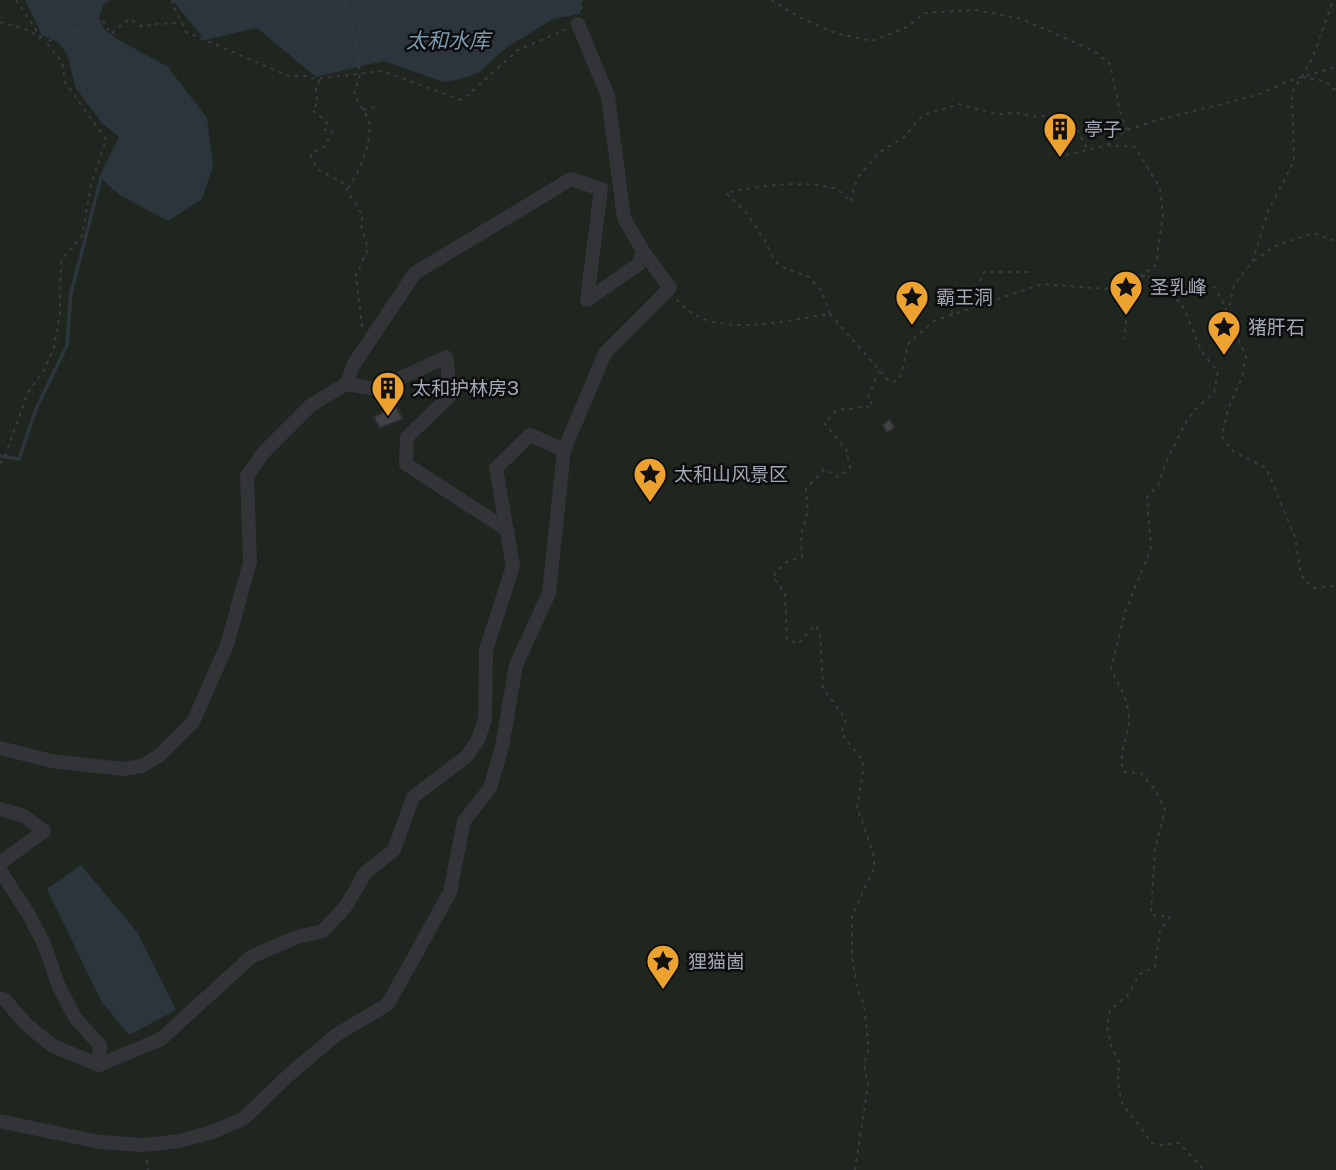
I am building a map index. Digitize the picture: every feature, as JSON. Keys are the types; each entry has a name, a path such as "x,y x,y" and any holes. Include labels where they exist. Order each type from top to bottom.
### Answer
{"lane":[{"path":"0,1121 99,1142 144,1145 180,1141 243,1119 336,1035 388,1003 450,892 464,821 490,788 502,747 516,665 549,593 564,450 606,353 670,289 624,218 608,96 578,24"},
{"path":"0,748 52,761 122,769 142,766 160,755 193,722 227,645 250,562 247,476 264,452 311,405 346,384 354,364 415,273 571,179 601,190 587,300 639,264 643,251"},
{"path":"346,384 377,389 446,357 451,395 407,437 406,464 507,530"},
{"path":"0,999 5,999 27,1025 53,1046 99,1065 161,1039 251,957 297,937 323,931 346,906 365,873 394,850 413,797 466,757 478,740 485,719 486,650 513,566 496,468 530,435 564,450"},
{"path":"0,809 24,816 44,831 0,863"},
{"path":"0,870 34,924 59,987 76,1019 100,1045 99,1065"}],"path":[{"path":"0,22 30,31 44,42 16,0"},
{"path":"173,0 172,3 187,32 289,76 320,79 383,71 462,100 518,50 578,24"},
{"path":"345,0 357,41 360,74 354,94 368,117 369,132 359,169 346,191"},
{"path":"771,0 797,16 835,33 872,41 907,27 924,13 976,10 1022,19 1094,51 1110,64 1120,112 1127,130"},
{"path":"1252,262 1269,209 1294,161 1292,93 1313,57 1333,0"},
{"path":"0,463 28,392 44,370 54,348 60,312 61,260 82,236 91,185 106,140 65,82 62,62 46,42 102,19 111,34 128,19 143,27 182,23"},
{"path":"1107,145 1127,130 1258,95 1301,77 1336,67"},
{"path":"1301,77 1325,80 1336,91"},
{"path":"320,79 315,92 318,102 312,110 326,121 328,127 325,130 332,131 325,146 311,154 311,159 320,172 342,182 363,216 361,225 368,248 356,275 365,348"},
{"path":"1066,155 1088,150 1107,145 1135,147 1160,188 1163,215 1156,265 1142,275 1106,289 1042,284 934,321 908,344 902,372 897,381 890,382 830,314 821,290 809,277 775,261 745,211 726,193 756,187 817,186 836,189 851,201 859,176 878,153 904,137 923,115 959,104 996,114 1018,113 1037,117 1055,114 1072,120 1088,150"},
{"path":"362,111 378,106"},
{"path":"1228,314 1234,285 1252,262 1273,247 1314,233 1336,241"},
{"path":"952,315 955,291 978,285 984,272 1032,272"},
{"path":"1142,275 1173,284 1199,280 1216,288 1246,357 1242,377 1228,409 1222,436 1231,450 1266,468 1295,537 1301,575 1313,588 1331,586 1336,589"},
{"path":"1124,339 1128,305 1139,293 1142,275"},
{"path":"1142,275 1182,303 1202,352 1218,372 1214,392 1186,422 1158,485 1147,497 1151,548 1125,612 1111,670 1127,701 1130,719 1120,757 1123,772 1141,773 1155,790 1165,810 1155,849 1151,915 1170,917 1160,930 1155,967 1140,974 1127,996 1110,1010 1107,1027 1119,1062 1118,1084 1122,1103 1152,1143 1179,1143 1204,1170"},
{"path":"670,289 686,310 709,321 735,326 830,314"},
{"path":"855,1170 868,1086 864,1064 869,1049 864,1005 857,988 852,957 851,930 852,916 874,868 874,856 857,807 864,767 860,757 841,733 846,720 823,688 820,632 815,625 798,644 786,639 785,594 773,577 784,563 802,558 801,535 808,512 806,489 824,469 838,477 850,468 846,449 824,423 837,410 873,406 868,397 879,370"}],"shaded area":[{"path":"0,0 1336,0 1336,1170 0,1170"}],"water":[{"path":"25,0 110,0 104,4 99,17 104,29 168,67 207,118 213,166 202,199 168,221 121,196 99,177 119,137 102,123 75,87 68,56 58,42 42,35"},
{"name":"太和水库","path":"172,0 582,0 580,14 553,19 506,48 478,73 443,82 384,61 316,77 257,28 205,40"},
{"path":"81,865 137,932 176,1010 129,1035 101,1001 47,889"}],"building":[{"name":"太和护林房3","path":"396,405 403,419 380,428 373,417"},
{"path":"889,419 895,427 887,433 882,425"}],"waterway":[{"path":"0,456 19,459 36,409 67,345 71,293 101,178"}],"place":[{"name":"亭子","path":"1060,159"},
{"name":"圣乳峰","path":"1126,317"},
{"name":"霸王洞","path":"912,327"},
{"name":"猪肝石","path":"1224,357"},
{"name":"太和护林房3","path":"388,418"},
{"name":"太和山风景区","path":"650,504"},
{"name":"狸猫崮","path":"663,991"}]}
